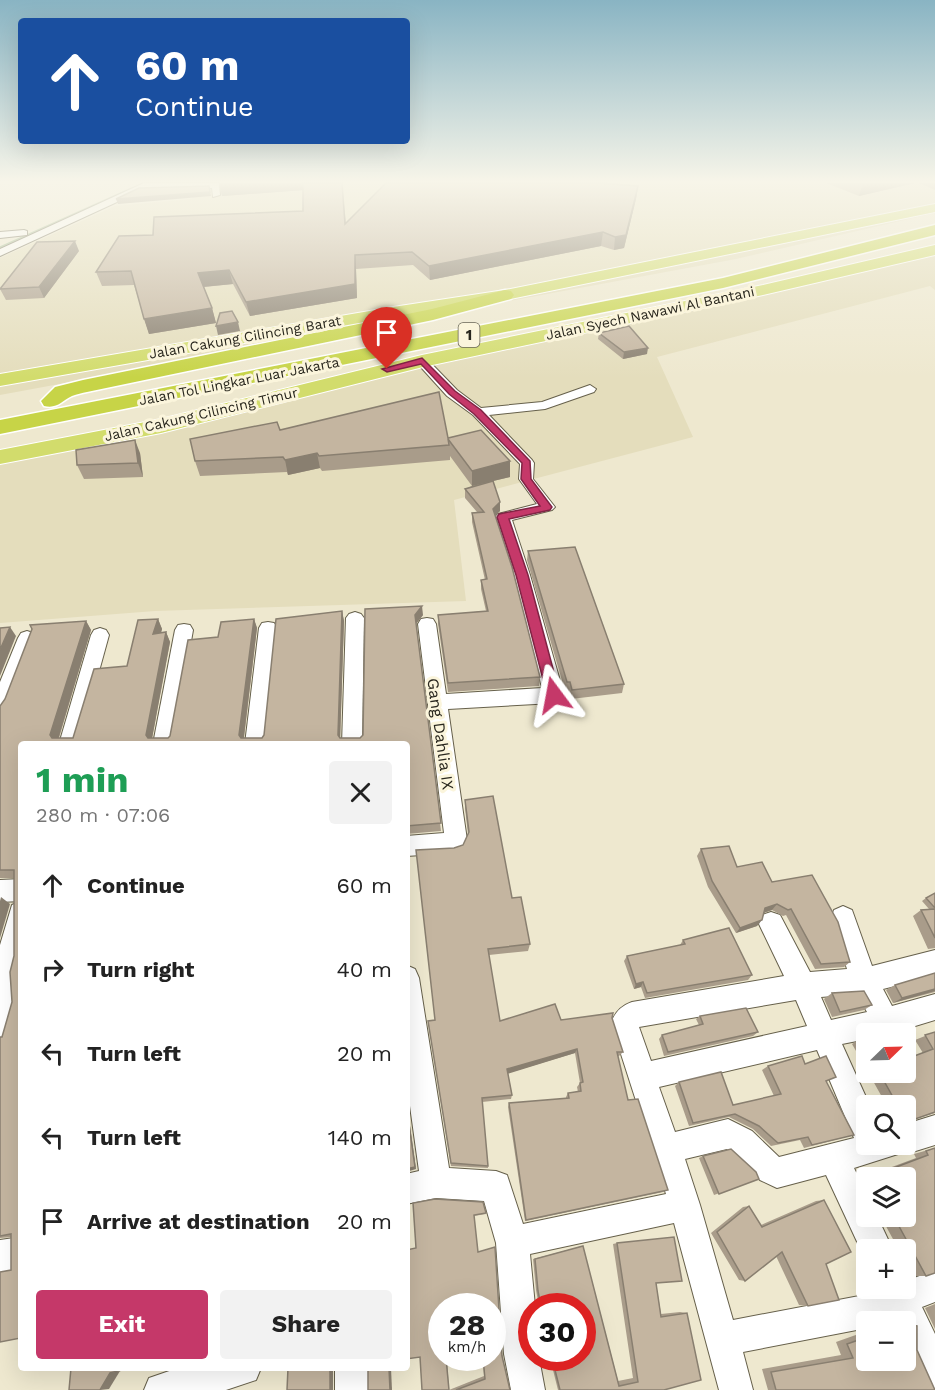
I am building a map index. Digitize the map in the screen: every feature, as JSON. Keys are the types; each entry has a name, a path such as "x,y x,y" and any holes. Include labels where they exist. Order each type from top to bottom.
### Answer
{"highway":[{"name":"Jalan Cakung Cilincing Barat","path":"0,380 505,295 733,248"},
{"name":"Jalan Tol Lingkar Luar Jakarta","path":"0,411 622,292 817,248"},
{"name":"Jalan Tol Lingkar Luar Jakarta","path":"0,427 723,283 864,248"},
{"name":"Jalan Syech Nawawi Al Bantani","path":"400,366 763,290 935,250"},
{"path":"52,401 63,392 83,386 433,314 505,295"},
{"path":"0,440 400,366"},
{"name":"Jalan Cakung Cilincing Timur","path":"0,457 161,426 400,366"}],"street":[{"path":"422,361 452,393 478,412 527,463 526,479 546,507 503,517 522,575 554,695 437,702"},
{"path":"478,412 524,410 590,389"},
{"path":"352,741 355,618"},
{"name":"Gang Dahlia IX","path":"410,846 454,843 456,837 427,624"},
{"path":"255,741 267,628"},
{"path":"164,741 184,630"},
{"path":"70,741 100,635"},
{"path":"0,707 27,638"},
{"path":"0,891 18,890"},
{"path":"843,918 864,981 886,1021"},
{"path":"0,1031 6,1007 4,978 18,924"},
{"path":"771,924 856,1103"},
{"path":"736,1390 724,1339 685,1205 624,1023 632,1015 802,986 864,981 935,963"},
{"path":"641,1077 824,1036 935,1007"},
{"path":"410,1033 421,1186 496,1186 500,1207 512,1242 521,1365 528,1390"},
{"path":"916,1136 935,1130"},
{"path":"666,1149 728,1134 736,1136 756,1158 777,1173 856,1150"},
{"path":"833,1158 872,1239"},
{"path":"512,1242 685,1205"},
{"path":"0,1256 18,1253"},
{"path":"916,1290 935,1286"},
{"path":"724,1339 875,1310 891,1299"},
{"path":"900,1299 935,1372"},
{"path":"161,1390 233,1371"},
{"path":"352,1371 352,1390"}],"shaded area":[{"path":"22,248 784,248 736,259 0,395 0,258"},
{"path":"922,248 935,248 935,290 930,286 657,357 693,437 454,500 466,601 155,611 0,623 0,454"}],"building":[{"path":"32,248 70,248 39,287 0,289"},
{"path":"111,248 522,248 429,266 412,252 355,255 355,284 246,302 229,270 198,273 212,308 144,319 131,271 96,272"},
{"path":"232,311 238,322 216,326 220,313"},
{"path":"629,326 648,348 624,352 599,333"},
{"path":"439,392 448,438 481,430 510,461 472,471 448,439 449,445 319,456 317,453 285,460 283,457 195,461 190,439 277,422 280,430"},
{"path":"135,440 138,463 77,465 76,450"},
{"path":"493,481 500,502 493,509 512,567 540,677 448,683 438,615 488,611 481,580 487,579 472,513 484,512 465,489"},
{"path":"575,547 624,684 572,690 570,682 567,682 528,551"},
{"path":"422,606 415,615 441,823 410,826 410,741 18,741 18,1339 0,1342 0,1272 11,1270 11,1234 0,1236 0,1037 2,1037 12,1002 10,972 14,956 14,870 0,870 0,706 5,699 32,629 30,625 86,621 50,735 52,738 73,738 94,669 127,666 138,620 158,619 153,634 166,632 146,735 148,738 168,738 188,640 218,637 221,622 254,619 239,735 241,738 262,738 276,619 342,611 338,735 340,738 360,738 363,735 365,609"},
{"path":"10,627 0,650 0,628"},
{"path":"493,796 512,898 521,897 530,944 488,949 500,1021 555,1004 561,1020 613,1013 612,1018 623,1052 617,1052 628,1100 638,1099 668,1190 526,1220 509,1103 569,1098 568,1093 581,1091 580,1083 583,1082 577,1049 507,1069 512,1095 482,1098 488,1166 451,1163 428,1021 435,1020 416,850 454,848 463,845 469,832 465,800"},
{"path":"729,846 737,867 762,862 772,882 812,875 838,922 850,962 821,964 791,909 788,910 777,904 765,908 762,920 740,928 712,881 701,849"},
{"path":"935,893 935,908 926,898"},
{"path":"935,909 935,938 921,910"},
{"path":"729,928 752,975 647,993 643,982 636,984 627,956 685,944 683,940"},
{"path":"935,973 935,989 902,998 895,985"},
{"path":"864,991 872,1005 840,1012 832,993"},
{"path":"746,1008 758,1032 668,1052 662,1035 703,1024 700,1016"},
{"path":"935,1032 935,1112 916,1119 916,1095 892,1095 885,1083 916,1083 916,1055 933,1049 925,1035"},
{"path":"802,1056 805,1064 826,1056 836,1077 826,1081 854,1135 812,1145 808,1137 778,1143 759,1126 735,1114 693,1123 679,1082 721,1072 733,1105 781,1094 768,1066"},
{"path":"410,1131 415,1167 410,1168"},
{"path":"935,1148 935,1273 926,1276 916,1258 916,1239 906,1239 899,1227 916,1227 916,1167 896,1167 928,1155 926,1151"},
{"path":"731,1149 756,1172 759,1179 719,1194 703,1156"},
{"path":"435,1199 483,1202 486,1213 474,1215 478,1252 495,1247 498,1293 428,1293 428,1371 447,1371 449,1390 422,1390 420,1357 410,1358 410,1249 416,1248 413,1203"},
{"path":"824,1200 851,1252 826,1264 839,1300 808,1306 782,1252 745,1281 717,1232 749,1206 762,1227"},
{"path":"674,1237 682,1281 656,1283 661,1317 687,1313 701,1380 664,1390 560,1390 555,1371 596,1371 596,1297 619,1386 638,1382 617,1243"},
{"path":"583,1246 595,1293 538,1293 535,1259"},
{"path":"917,1326 917,1350 935,1390 776,1390 771,1372 853,1358 847,1344 856,1341 856,1371 916,1371"},
{"path":"71,1371 118,1371 110,1373 100,1390 69,1390"},
{"path":"288,1371 330,1371 330,1390 287,1390"},
{"path":"368,1371 389,1371 390,1390 368,1390"},
{"path":"484,1371 506,1371 510,1390 456,1390 485,1379"}],"route":[{"path":"387,369 422,361 452,393 478,412 527,463 526,479 546,507 503,517 522,575 554,695"}]}
